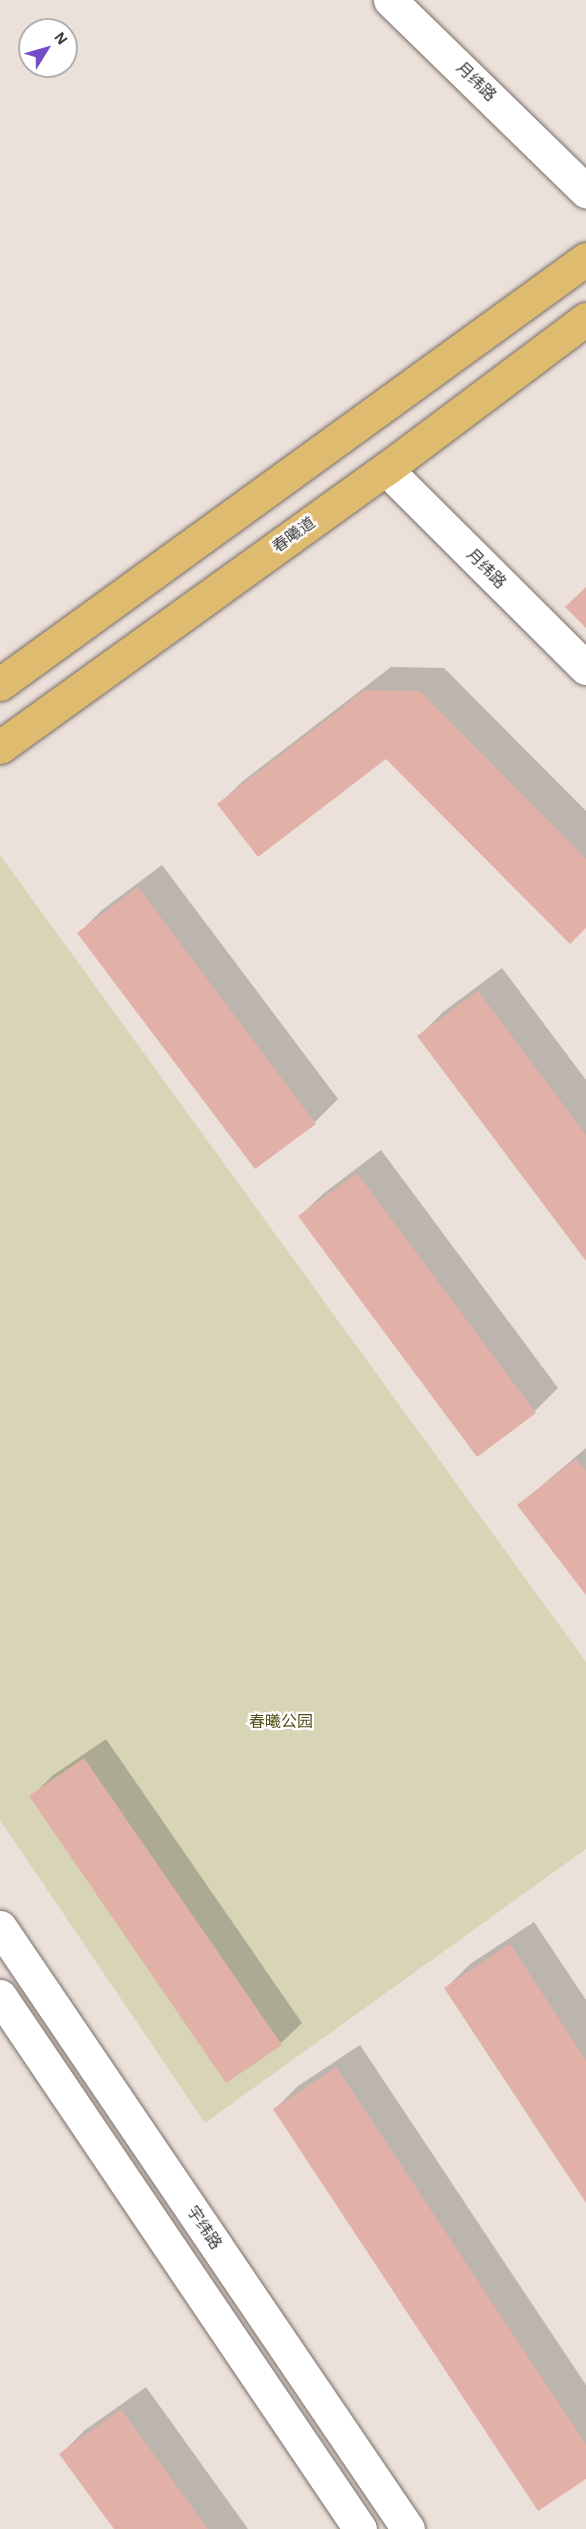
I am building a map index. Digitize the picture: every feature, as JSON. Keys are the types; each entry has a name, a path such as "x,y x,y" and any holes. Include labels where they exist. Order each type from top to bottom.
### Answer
{"main road":[{"path":"0,684 586,259"},
{"name":"春曦道","path":"0,747 386,469 586,319"}],"street":[{"name":"月纬路","path":"390,0 586,191"},
{"name":"月纬路","path":"386,469 586,668"},
{"name":"宇纬路","path":"0,1927 408,2529"},
{"path":"0,1996 360,2529"}],"green space":[{"name":"春曦公园","path":"0,855 586,1662 586,1849 205,2123 0,1820"}],"building":[{"path":"586,587 586,628 565,607"},
{"path":"365,690 420,691 586,859 586,928 570,944 386,759 258,857 217,804"},
{"path":"138,887 316,1124 255,1169 77,933"},
{"path":"478,991 586,1135 586,1261 417,1036"},
{"path":"357,1173 536,1413 477,1457 298,1216"},
{"path":"576,1459 586,1471 586,1595 517,1505"},
{"path":"84,1758 282,2045 226,2083 29,1796"},
{"path":"510,1944 586,2060 586,2203 444,1988"},
{"path":"336,2067 586,2444 586,2479 538,2511 273,2109"},
{"path":"121,2409 208,2529 114,2529 59,2454"}]}
